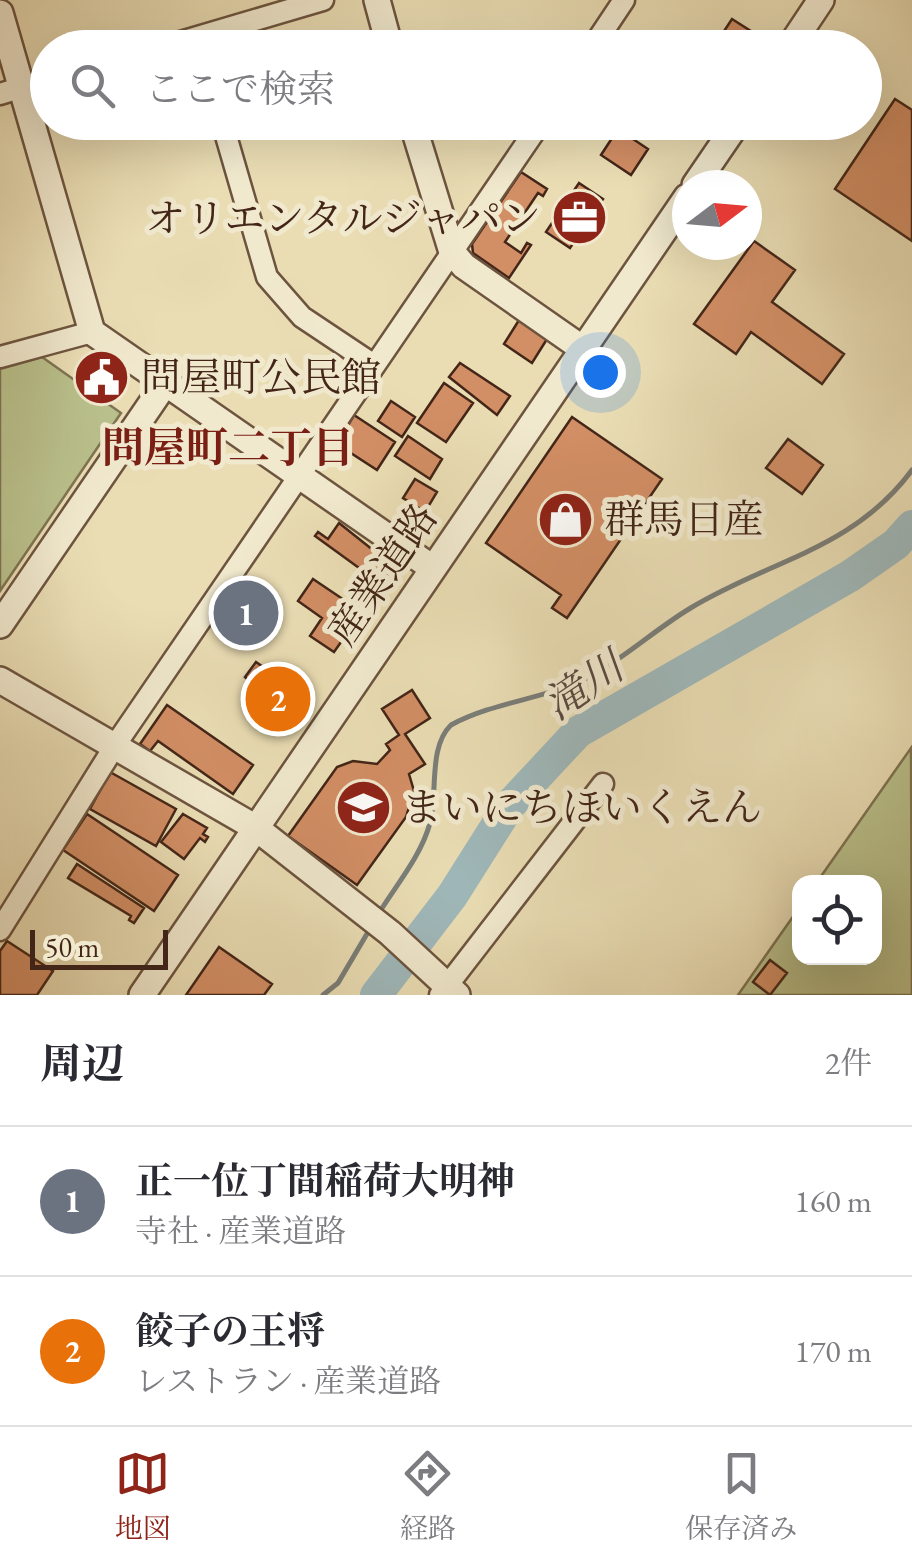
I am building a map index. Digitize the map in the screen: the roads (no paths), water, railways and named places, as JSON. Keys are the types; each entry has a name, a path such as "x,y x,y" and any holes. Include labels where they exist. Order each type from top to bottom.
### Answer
{"street":[{"path":"234,30 322,0"},
{"path":"376,0 385,30"},
{"path":"604,30 624,0"},
{"path":"801,30 821,0"},
{"path":"0,14 10,91 92,332 432,567"},
{"path":"227,140 268,277 302,317 374,365"},
{"path":"418,140 452,252 464,266 582,349"},
{"path":"0,930 116,744 528,140"},
{"path":"705,170 726,140"},
{"name":"産業道路","path":"142,995 672,218"},
{"path":"0,357 92,332"},
{"path":"0,625 164,385"},
{"path":"0,680 256,828 390,933 445,989 603,784"}],"waterway":[{"path":"379,913 426,835 439,745 451,725 589,677 689,609 864,519 912,470"},
{"name":"滝川","path":"376,995 452,896 509,806 578,732 850,576 896,544 912,526"},
{"path":"323,995 338,983 371,927"}],"place":[{"name":"オリエンタルジャパン","path":"580,218"},
{"name":"問屋町公民館","path":"102,377"},
{"name":"群馬日産","path":"565,519"},
{"name":"正一位丁間稲荷大明神","path":"246,613"},
{"name":"餃子の王将","path":"278,699"},
{"name":"まいにちほいくえん","path":"363,807"}],"district":[{"name":"問屋町二丁目","path":"228,447"}]}
